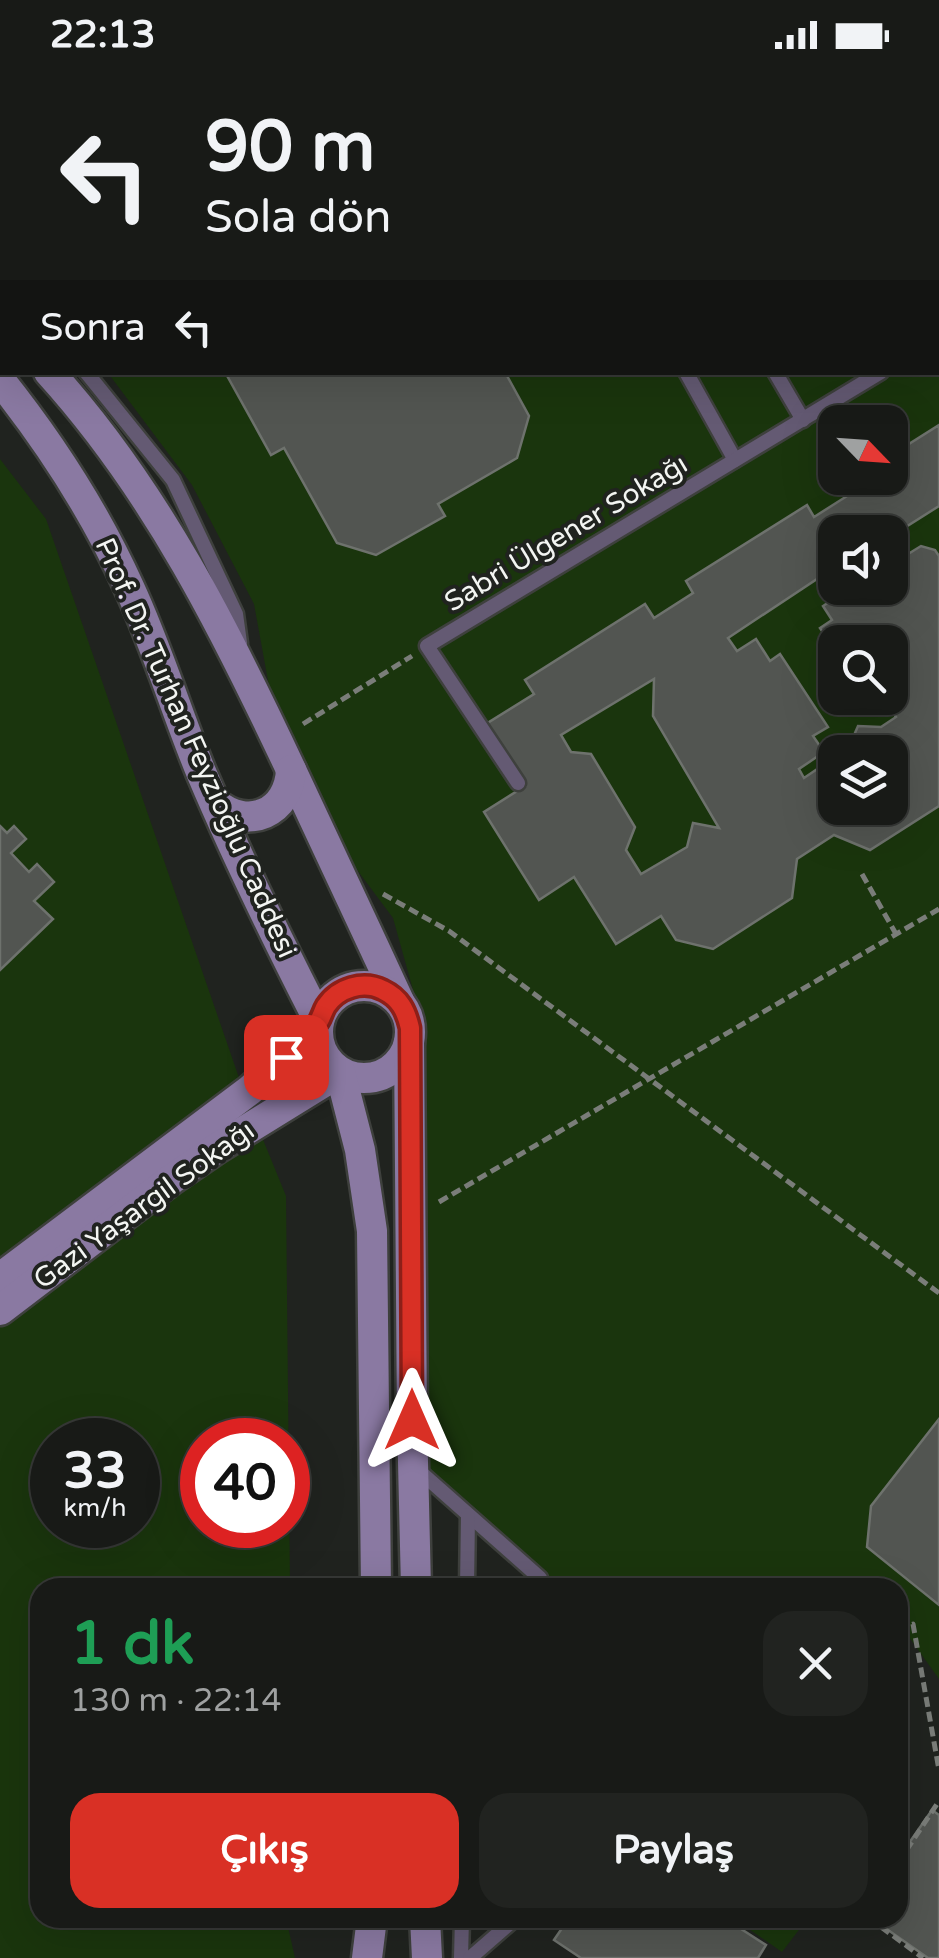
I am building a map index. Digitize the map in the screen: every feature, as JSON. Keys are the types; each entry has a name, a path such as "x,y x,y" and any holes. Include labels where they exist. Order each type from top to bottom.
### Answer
{"street":[{"path":"51,375 141,488 186,560 243,668 407,1014 416,1578"},
{"name":"Prof. Dr. Turhan Feyzioğlu Caddesi","path":"5,395 57,457 108,542 150,636 215,803 268,922 319,1021"},
{"path":"215,803 237,816 263,814 273,809 287,792 291,770"},
{"path":"399,1001 374,986 360,985 334,996 319,1021 321,1050 340,1072 368,1078 394,1067 410,1042"},
{"name":"Gazi Yaşargil Sokağı","path":"0,1278 250,1090 319,1021"},
{"path":"340,1072 360,1150 372,1231 376,1578"},
{"name":"Gazi Yaşargil Sokağı","path":"0,1310 217,1148 340,1072"},
{"path":"368,1958 371,1928"},
{"path":"425,1928 426,1958"}],"lane":[{"path":"88,375 173,480 236,614 243,668"},
{"path":"688,375 735,460"},
{"path":"777,375 803,420"},
{"name":"Sabri Ülgener Sokağı","path":"427,646 877,375"},
{"path":"427,646 518,783"},
{"path":"413,1466 540,1578"},
{"path":"467,1578 468,1514"},
{"path":"461,1958 462,1928"},
{"path":"470,1958 504,1928"}],"path":[{"name":"Sabri Ülgener Sokağı","path":"278,740 427,646"},
{"path":"337,868 448,931 939,1294"},
{"path":"862,874 896,934"},
{"path":"410,1219 939,909"},
{"path":"908,1625 913,1624 939,1770"},
{"path":"908,1848 939,1801"},
{"path":"883,1928 924,1958"}],"green space":[{"path":"110,375 939,375 939,1679 908,1636 908,1578 535,1578 417,1468 412,1063 415,997 393,918 340,847 271,697 254,604 192,485"},
{"path":"0,459 46,519 246,1098 286,1196 288,1418 180,1418 180,1548 290,1548 290,1578 30,1578 30,1928 288,1928 295,1958 0,1958"},
{"path":"747,1928 800,1928 782,1952"}],"building":[{"path":"227,375 507,375 529,416 517,458 438,504 445,516 376,555 337,543 284,448 271,455"},
{"path":"939,425 939,506 908,526 908,515 818,515 818,578 728,638 737,651 756,639 770,661 780,654 828,727 813,736 818,743 818,756 799,769 804,778 818,769 818,825 908,825 908,735 854,735 858,726 881,727 895,715 908,715 908,625 824,625 832,620 823,606 908,605 908,554 921,546 935,550 939,556 939,806 870,850 834,835 797,859 792,898 713,949 676,940 661,916 616,944 574,877 539,900 484,812 525,786 486,724 534,694 525,680 645,604 654,618 693,593 686,581 807,505 814,517 849,495 908,495 908,445","holes":["654,679 653,716 719,828 693,823 687,847 641,874 626,850 635,827 591,754 571,752 561,735"]},
{"path":"0,826 7,833 14,826 26,839 11,853 29,872 37,864 54,882 34,901 53,919 0,970"},
{"path":"939,1419 939,1605 867,1547 871,1506"},
{"path":"932,1810 939,1815 939,1958 928,1958 885,1928 908,1928 908,1845"},
{"path":"562,1928 740,1928 766,1945 758,1958 581,1958 554,1940"}],"route":[{"path":"286,1057 319,1021 334,996 346,989 374,986 399,1001 407,1014 412,1420"}]}
